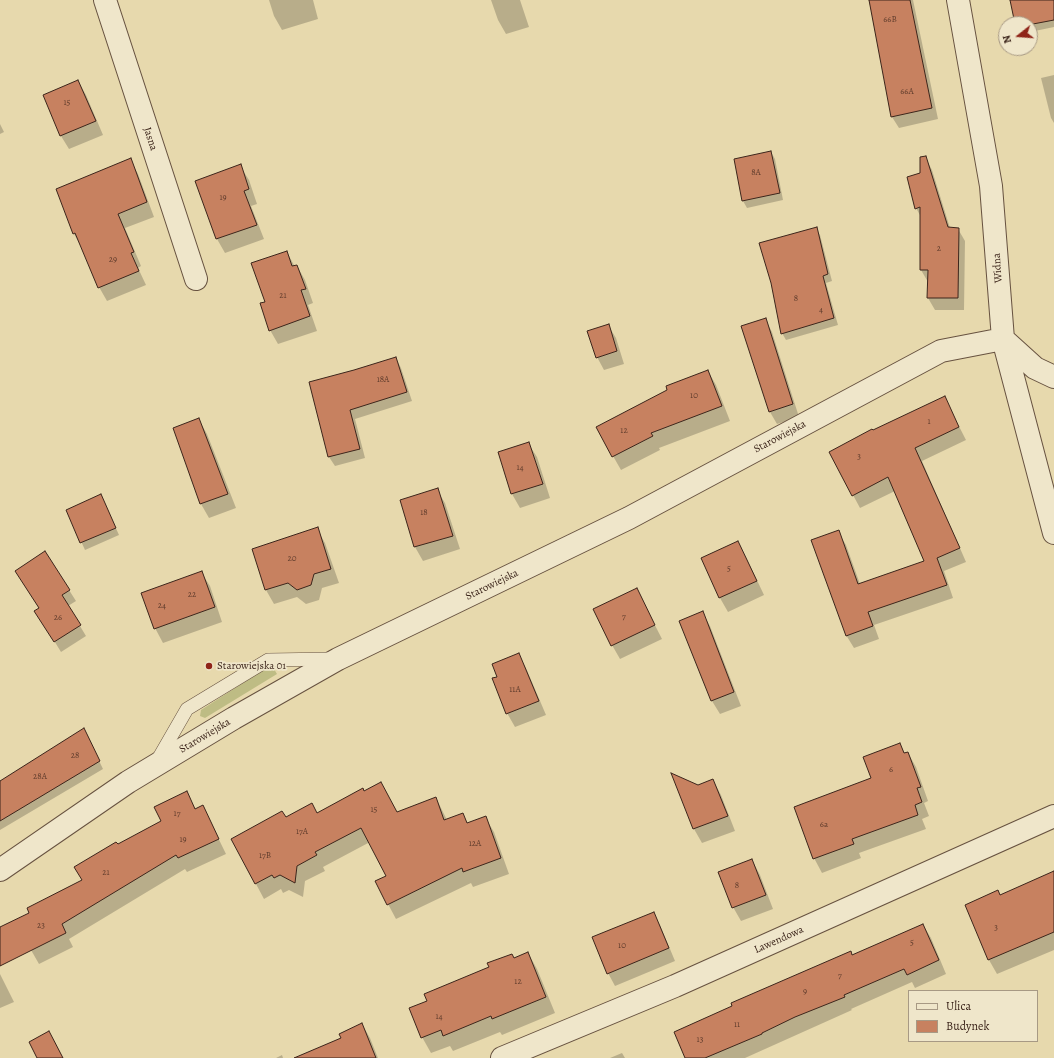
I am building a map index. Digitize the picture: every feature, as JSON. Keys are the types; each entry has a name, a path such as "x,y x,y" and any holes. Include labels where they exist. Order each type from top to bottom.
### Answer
{"street":[{"name":"Jasna","path":"104,0 196,278"},
{"name":"Widna","path":"958,0 991,186 1003,339 1054,533"},
{"path":"1003,339 1035,368 1054,377"},
{"name":"Starowiejska","path":"0,870 128,782 338,659 629,518 941,351 1003,339"},
{"name":"Lawendowa","path":"502,1058 675,986 1054,816"}],"lane":[{"path":"154,767 187,709 268,660 338,659"}],"shaded area":[{"path":"269,668 274,669 277,674 205,718 200,716 201,710 263,670"}],"building":[{"path":"869,0 910,0 932,108 891,117"},
{"path":"1010,0 1054,0 1054,20 1038,23 1038,16 1013,16"},
{"path":"78,80 96,121 60,136 43,95"},
{"path":"771,151 780,193 742,201 734,159"},
{"path":"926,156 948,227 959,228 958,298 927,298 928,270 920,270 920,207 915,209 907,177 920,173 920,157"},
{"path":"131,158 147,202 118,214 134,252 131,253 139,271 98,288 75,233 73,234 56,189"},
{"path":"241,164 249,189 244,191 257,225 216,239 195,181"},
{"path":"817,227 828,274 823,276 834,318 781,334 771,283 759,243"},
{"path":"287,251 292,266 297,265 306,289 301,290 310,316 269,331 260,303 265,302 251,263"},
{"path":"766,318 793,404 769,412 741,326"},
{"path":"609,324 617,351 596,358 587,331"},
{"path":"396,357 407,392 350,410 360,449 328,457 309,382"},
{"path":"708,370 722,406 651,433 653,436 612,457 596,427 667,390 666,386"},
{"path":"945,396 959,427 915,448 960,548 937,558 947,585 868,612 873,626 846,636 811,540 839,530 858,584 924,561 888,477 852,496 829,452 872,429 873,430"},
{"path":"199,418 228,494 200,504 173,428"},
{"path":"529,442 543,484 511,494 498,452"},
{"path":"438,488 453,536 414,547 400,500"},
{"path":"101,494 116,528 80,543 66,510"},
{"path":"318,527 331,569 314,574 311,585 297,590 288,583 265,590 252,549"},
{"path":"738,541 757,581 719,598 701,558"},
{"path":"45,551 70,590 62,595 81,625 54,642 34,611 39,608 15,571"},
{"path":"202,571 215,607 154,629 141,593"},
{"path":"637,588 655,625 611,646 593,609"},
{"path":"703,611 734,692 711,701 679,621"},
{"path":"519,653 539,701 506,714 492,678 497,677 492,664"},
{"path":"84,728 100,761 0,821 0,781"},
{"path":"900,743 904,753 908,752 921,787 917,788 922,802 915,805 918,815 852,839 854,844 813,859 794,807 871,778 863,757"},
{"path":"671,773 698,785 713,779 728,816 693,829"},
{"path":"381,782 397,812 436,797 444,820 463,813 467,823 486,816 501,858 463,872 462,868 387,905 375,881 386,876 361,828 315,852 317,855 297,866 295,883 280,875 274,878 272,875 255,884 231,839 282,811 286,817 312,803 317,813 363,788 364,791"},
{"path":"187,791 195,809 203,805 219,839 178,858 176,855 62,924 66,933 0,966 0,927 29,913 27,908 82,880 74,867 116,842 118,844 161,821 154,807"},
{"path":"752,859 766,895 732,908 718,872"},
{"path":"1054,871 1054,932 988,960 965,905 998,890 1000,895"},
{"path":"654,912 669,948 607,974 592,937"},
{"path":"923,924 939,960 907,975 904,969 844,995 845,997 795,1017 762,1034 705,1058 685,1058 674,1032 732,1006 731,1003 851,951 852,955"},
{"path":"528,952 546,997 492,1019 491,1016 443,1036 441,1030 421,1038 409,1008 427,1001 424,994 489,967 487,963 512,954 514,958"},
{"path":"362,1023 376,1058 294,1058 341,1038 339,1034"},
{"path":"49,1031 63,1058 37,1058 29,1042"}],"place":[{"name":"Starowiejska 01","path":"209,666"}]}
